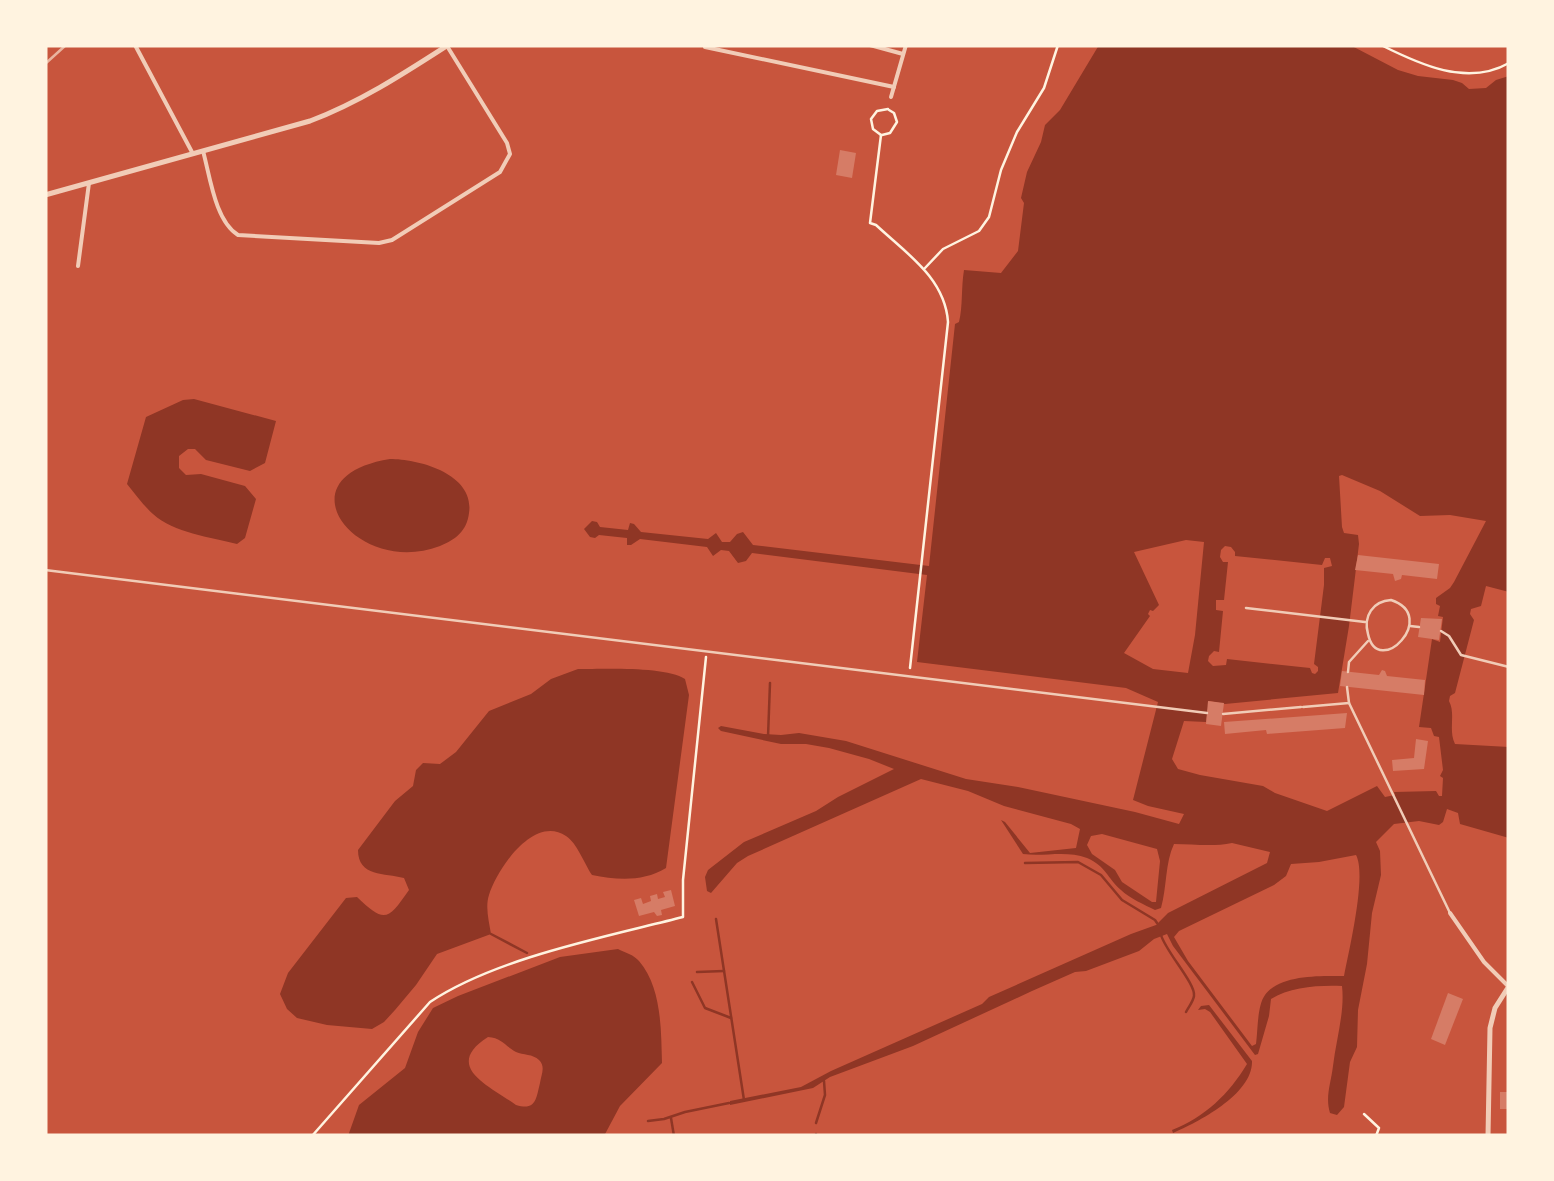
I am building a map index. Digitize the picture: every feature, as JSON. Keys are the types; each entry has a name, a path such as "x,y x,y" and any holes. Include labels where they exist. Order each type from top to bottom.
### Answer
{"street":[{"path":"135,45 193,154"},
{"path":"45,195 310,121 376,90 448,45 510,154 500,172 392,240 378,243 238,234 228,228 220,212 203,151"},
{"path":"870,45 903,54"},
{"path":"891,97 906,45"},
{"path":"704,47 894,87"},
{"path":"78,266 89,183"},
{"path":"45,570 1207,712"},
{"path":"1391,600 1404,606 1408,614 1402,641 1386,651 1376,649 1369,640 1366,622 1379,602 1391,600"},
{"path":"1246,608 1366,622"},
{"path":"1408,626 1420,627"},
{"path":"1441,631 1449,636 1459,653 1509,667"},
{"path":"1348,672 1349,662 1369,640"},
{"path":"1347,687 1349,702 1450,913 1484,962 1509,987 1494,1008 1490,1028 1488,1136"},
{"path":"1222,714 1349,702"}],"path":[{"path":"924,270 944,249 979,231 989,217 1001,170 1017,132 1044,88 1058,45"},
{"path":"1381,45 1428,68 1475,73 1509,63"},
{"path":"888,109 897,122 890,133 881,135 873,129 871,119 877,110 888,109"},
{"path":"881,135 870,223 876,224 937,284 944,296 948,322 909,677"},
{"path":"312,1136 430,1002 452,987 530,958 683,917 683,880 706,651"},
{"path":"1364,1114 1379,1128 1376,1136"}],"shaded area":[{"path":"1099,45 1350,45 1398,70 1453,80 1469,89 1486,88 1509,76 1509,592 1486,586 1481,606 1471,609 1474,620 1455,693 1449,701 1455,744 1509,747 1509,838 1460,824 1458,813 1447,809 1439,825 1419,821 1394,824 1376,842 1381,875 1358,1010 1357,1047 1350,1062 1344,1107 1337,1115 1330,1113 1328,1096 1342,986 1305,988 1271,999 1255,1055 1167,934 1139,951 1075,972 913,1046 830,1077 813,1088 730,1105 730,1101 801,1087 982,1004 989,997 1156,925 1168,913 1267,863 1270,852 1232,843 1174,844 1161,908 1155,910 1124,893 1102,868 1087,858 1023,854 1001,820 1030,853 1076,848 1080,829 921,779 748,856 711,893 707,891 705,877 708,870 744,842 816,811 894,769 829,748 781,744 721,731 721,726 846,741 966,779 1179,824 1184,814 1133,800 1158,702 1126,688 917,662 927,575 752,553 746,561 738,563 729,551 721,550 713,556 707,547 640,539 627,545 627,538 590,537 584,529 592,521 600,527 628,530 630,523 641,532 708,539 716,533 722,542 730,542 743,532 753,545 929,566 964,270 1001,273 1018,251 1024,203 1021,198 1027,172 1045,125 1060,110","holes":["1339,476 1380,491 1420,516 1450,515 1486,521 1454,582 1436,598 1440,606 1438,616 1443,617 1440,642 1432,639 1419,727 1431,728 1434,736 1439,737 1442,796 1436,791 1394,792 1395,795 1385,797 1377,786 1327,811 1263,786 1178,769 1172,759 1184,721 1206,722 1209,701 1225,704 1338,693 1359,544 1358,535 1344,533 1342,527","1186,540 1204,542 1188,673 1153,669 1124,653 1150,616 1150,610 1159,605 1134,552","1225,546 1231,547 1235,556 1322,565 1325,558 1330,558 1332,566 1324,568 1315,674 1310,668 1227,659 1226,665 1213,666 1208,661 1214,651 1219,652 1223,611 1216,610 1216,600 1224,600 1228,562 1220,557","1102,834 1157,849 1160,861 1156,902 1122,882 1115,870 1092,854 1087,845 1091,836","1356,855 1358,895 1344,976 1302,978 1272,988 1262,1000 1256,1044 1252,1046 1174,937 1179,931 1274,885 1286,876 1291,864"]},
{"path":"194,399 276,421 265,463 250,471 206,460 195,449 179,456 179,468 186,475 201,474 245,486 256,499 245,538 237,544 171,526 146,507 127,484 146,417"},
{"path":"390,459 443,471 463,488 469,499 469,513 466,525 455,538 440,546 409,552 381,548 358,537 342,521 335,503 339,485 357,469"},
{"path":"578,669 649,670 685,679 689,695 666,868 630,879 592,875 570,839 554,831 542,832 518,848 493,884 487,904 491,934 437,954 384,1022 372,1029 297,1018 280,994 288,973 346,898 357,897 374,912 386,915 409,890 404,878 368,869 359,859 358,850 395,801 413,786 416,770 423,763 440,764 456,752 489,711"},
{"path":"618,949 639,961 656,996 662,1063 620,1106 604,1136 348,1136 359,1105 405,1068 418,1032 433,1008 560,957","holes":["488,1037 541,1063 540,1083 531,1105 516,1105 475,1076 469,1058"]},
{"path":"1209,1005 1252,1061 1250,1073 1244,1085 1222,1105 1173,1133 1172,1130 1215,1103 1247,1064 1210,1012 1198,1010"}],"building":[{"path":"840,150 856,153 852,178 836,175"},
{"path":"1358,555 1439,564 1437,579 1402,575 1395,581 1393,574 1355,570"},
{"path":"1421,618 1442,619 1439,640 1418,637"},
{"path":"1382,670 1387,676 1425,680 1424,695 1340,686 1342,671 1379,675"},
{"path":"1208,701 1224,703 1221,726 1206,724"},
{"path":"1347,713 1345,728 1225,734 1224,722"},
{"path":"1416,739 1428,741 1424,769 1393,771 1392,760 1414,758"},
{"path":"671,890 675,906 661,910 662,915 654,912 639,916 634,900 641,898 643,904 651,901 650,896 665,897 663,892"},
{"path":"1448,993 1463,999 1445,1045 1431,1039"},
{"path":"1500,1092 1509,1092 1509,1109 1500,1109"}],"waterway":[{"path":"768,737 770,683"},
{"path":"1025,863 1078,862 1101,875 1122,900 1157,923"},
{"path":"716,919 744,1100"},
{"path":"491,934 527,953"},
{"path":"1161,935 1193,991 1186,1012"},
{"path":"697,972 724,971"},
{"path":"692,982 705,1008 731,1018"},
{"path":"816,1123 825,1095 824,1081"},
{"path":"648,1121 729,1103"},
{"path":"671,1118 674,1136"}],"railway":[{"path":"45,64 66,45"}]}
